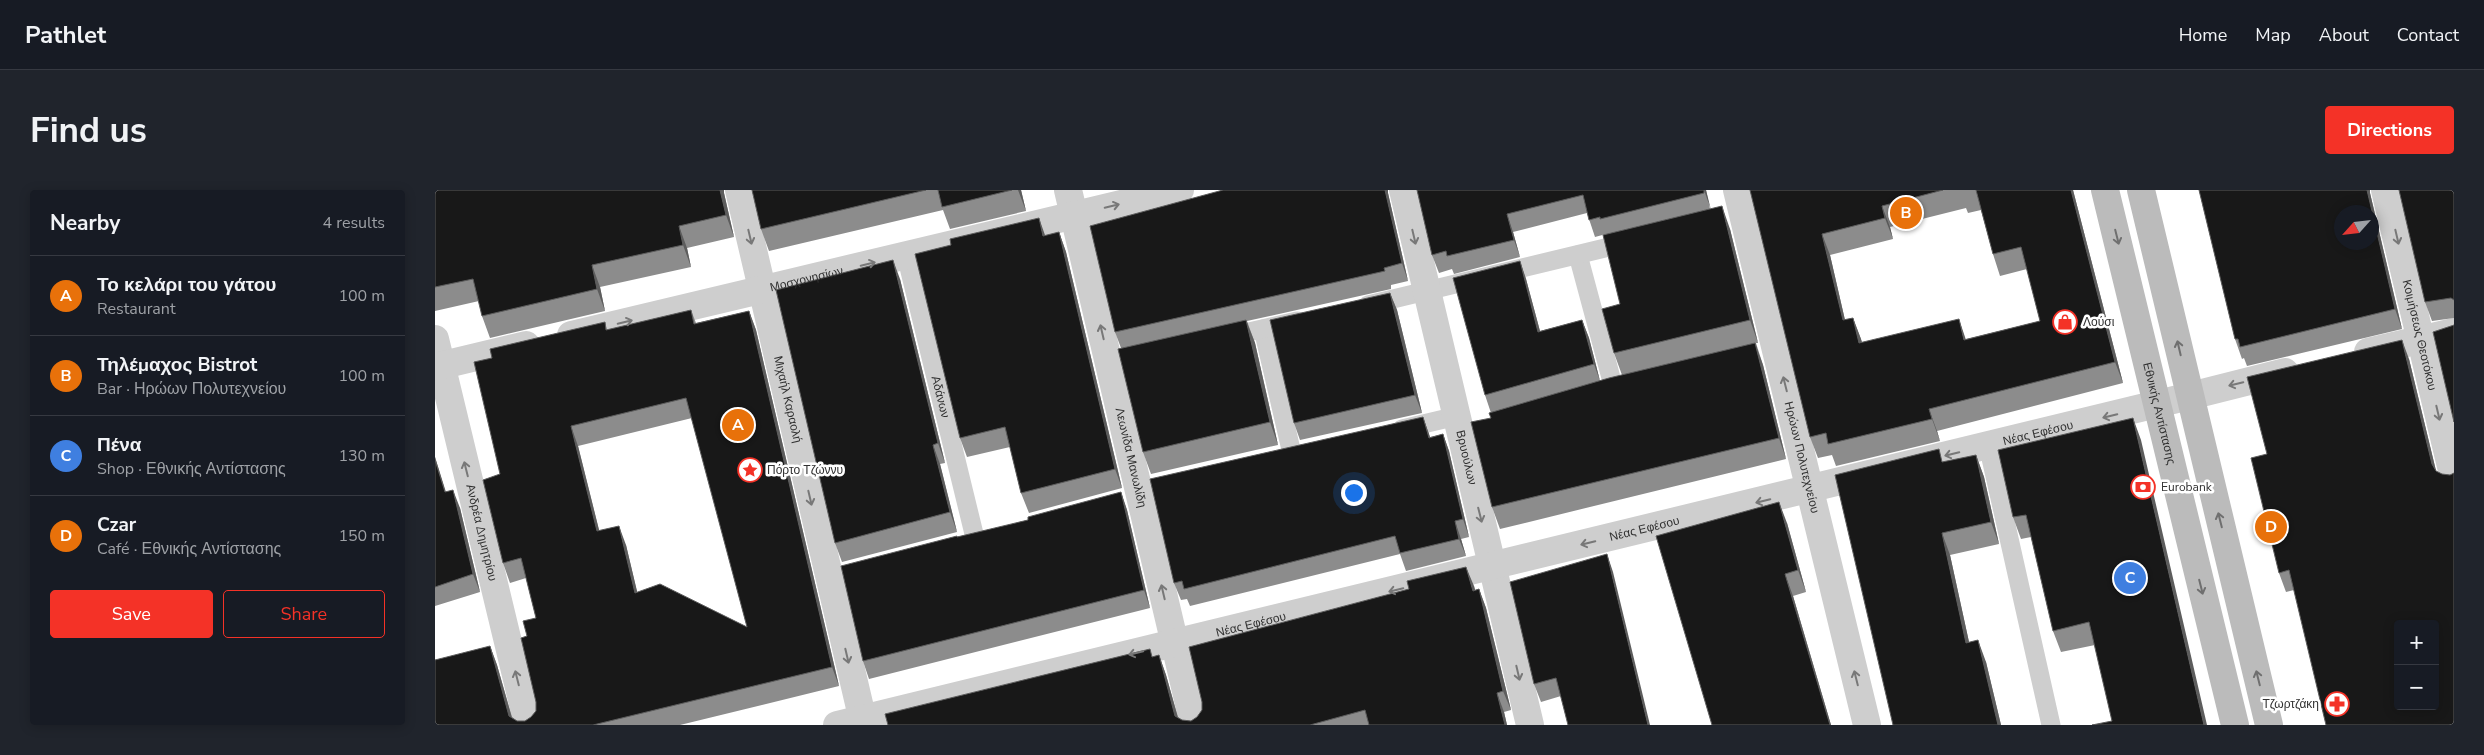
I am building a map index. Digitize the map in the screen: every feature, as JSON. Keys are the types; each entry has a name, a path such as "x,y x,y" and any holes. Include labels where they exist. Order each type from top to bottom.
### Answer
{"main road":[{"name":"Εθνικής Αντίστασης","path":"2105,190 2235,725"},
{"path":"2141,190 2269,725"}],"street":[{"name":"Μιχαήλ Καραολή","path":"739,190 762,289 838,575 854,723"},
{"name":"Μοσχονησίων","path":"438,366 906,255 1071,203 1180,190"},
{"name":"Βρυούλων","path":"1403,190 1427,292 1466,426 1493,566 1530,725"},
{"name":"Κοιμήσεως Θεοτόκου","path":"2385,190 2454,479"},
{"name":"Λεωνίδα Μανωλίδη","path":"1071,203 1119,362 1139,492 1194,725"},
{"name":"Ηρώων Πολυτεχνείου","path":"1735,208 1767,352 1810,489 1867,725"},
{"path":"2344,358 2454,332"},
{"name":"Ανδρέα Δημητρίου","path":"435,338 438,366 528,725"},
{"name":"Νέας Εφέσου","path":"854,723 2305,367"}],"lane":[{"path":"1350,309 1651,237"},
{"name":"Αδάνων","path":"906,255 975,538"},
{"path":"1578,255 1614,389"},
{"path":"1205,342 1311,318"},
{"path":"1263,329 1292,454"},
{"path":"1595,395 1633,384"},
{"path":"1389,432 1466,426"},
{"path":"1988,445 2051,725"},
{"path":"1273,458 1312,450"},
{"path":"957,543 994,533"}],"building":[{"path":"435,190 720,190 726,215 679,226 683,245 592,265 597,289 482,316 473,279 435,287"},
{"path":"752,190 926,190 761,229"},
{"path":"938,190 1012,190 942,207"},
{"path":"1223,190 1385,190 1402,263 1384,268 1385,271 1115,332 1090,226"},
{"path":"1417,190 1704,190 1704,193 1600,219 1600,217 1589,220 1583,195 1507,214 1514,240 1447,256 1446,251 1432,255"},
{"path":"1750,190 1943,190 1882,206 1885,218 1822,234 1843,320 1853,318 1859,343 1959,319 1964,340 2040,321 2021,247 1993,254 1976,190 2071,190 2115,362 1929,409 1932,419 1828,444 1826,433 1810,437"},
{"path":"2199,190 2367,190 2371,205 2334,205 2334,250 2379,250 2379,241 2395,309 2240,347 2238,339 2235,339"},
{"path":"2399,190 2454,190 2454,300 2451,298 2425,302"},
{"path":"1722,206 1750,320 1614,353 1602,309 1620,304 1603,235"},
{"path":"1039,218 1043,236 1059,232 1115,469 1021,493 1005,427 960,438 915,254 951,245 950,239"},
{"path":"893,260 938,443 933,445 950,512 835,543 776,290"},
{"path":"1520,261 1538,332 1582,320 1594,364 1485,395 1453,278"},
{"path":"1390,293 1415,395 1294,423 1270,320"},
{"path":"691,310 694,324 749,311 832,667 593,725 435,725 435,660 490,646 509,716 517,721 525,721 536,711 536,702 521,638 527,636 523,621 536,618 521,558 503,563 483,480 500,474 474,362 492,358 490,349 605,322 606,330","holes":["686,398 747,627 660,584 635,593 619,526 597,531 571,426"]},
{"path":"1246,320 1270,422 1143,452 1118,349"},
{"path":"2454,325 2454,422 2433,332"},
{"path":"2402,340 2432,464 2436,471 2442,474 2450,475 2454,473 2454,725 2326,725 2289,570 2279,573 2251,458 2267,454 2247,377"},
{"path":"1755,343 1779,438 1492,507 1471,422 1491,418 1489,413 1609,378"},
{"path":"1423,417 1429,438 1443,434 1463,519 1455,521 1459,539 1400,553 1395,536 1184,589 1182,581 1174,583 1150,479"},
{"path":"2133,418 2204,725 2092,725 2112,721 2089,622 2053,631 2026,515 2013,517 1998,450"},
{"path":"1939,449 1942,462 1976,455 1991,522 1942,533 1966,643 1978,640 1998,725 1893,725 1835,475"},
{"path":"435,460 445,492 453,490 473,574 435,587"},
{"path":"1121,492 1144,590 863,661 841,566 1028,520 1028,517"},
{"path":"1779,502 1798,570 1785,574 1830,725 1712,725 1656,536"},
{"path":"1607,554 1648,725 1568,725 1556,678 1534,684 1510,582"},
{"path":"1466,567 1473,591 1479,589 1503,691 1497,693 1505,725 1369,725 1365,710 1310,725 888,725 885,714 1150,649 1152,657 1159,655 1175,716 1182,720 1191,721 1202,710 1202,702 1189,647 1409,589 1407,581"}],"place":[{"name":"Τηλέμαχος Bistrot","path":"1906,213"},
{"name":"Λούσι","path":"2065,322"},
{"name":"Το κελάρι του γάτου","path":"738,425"},
{"name":"Πόρτο Τζώννυ","path":"750,470"},
{"name":"Eurobank","path":"2143,487"},
{"name":"Czar","path":"2271,527"},
{"name":"Πένα","path":"2130,578"},
{"name":"Τζωρτζάκη","path":"2337,704"}]}
